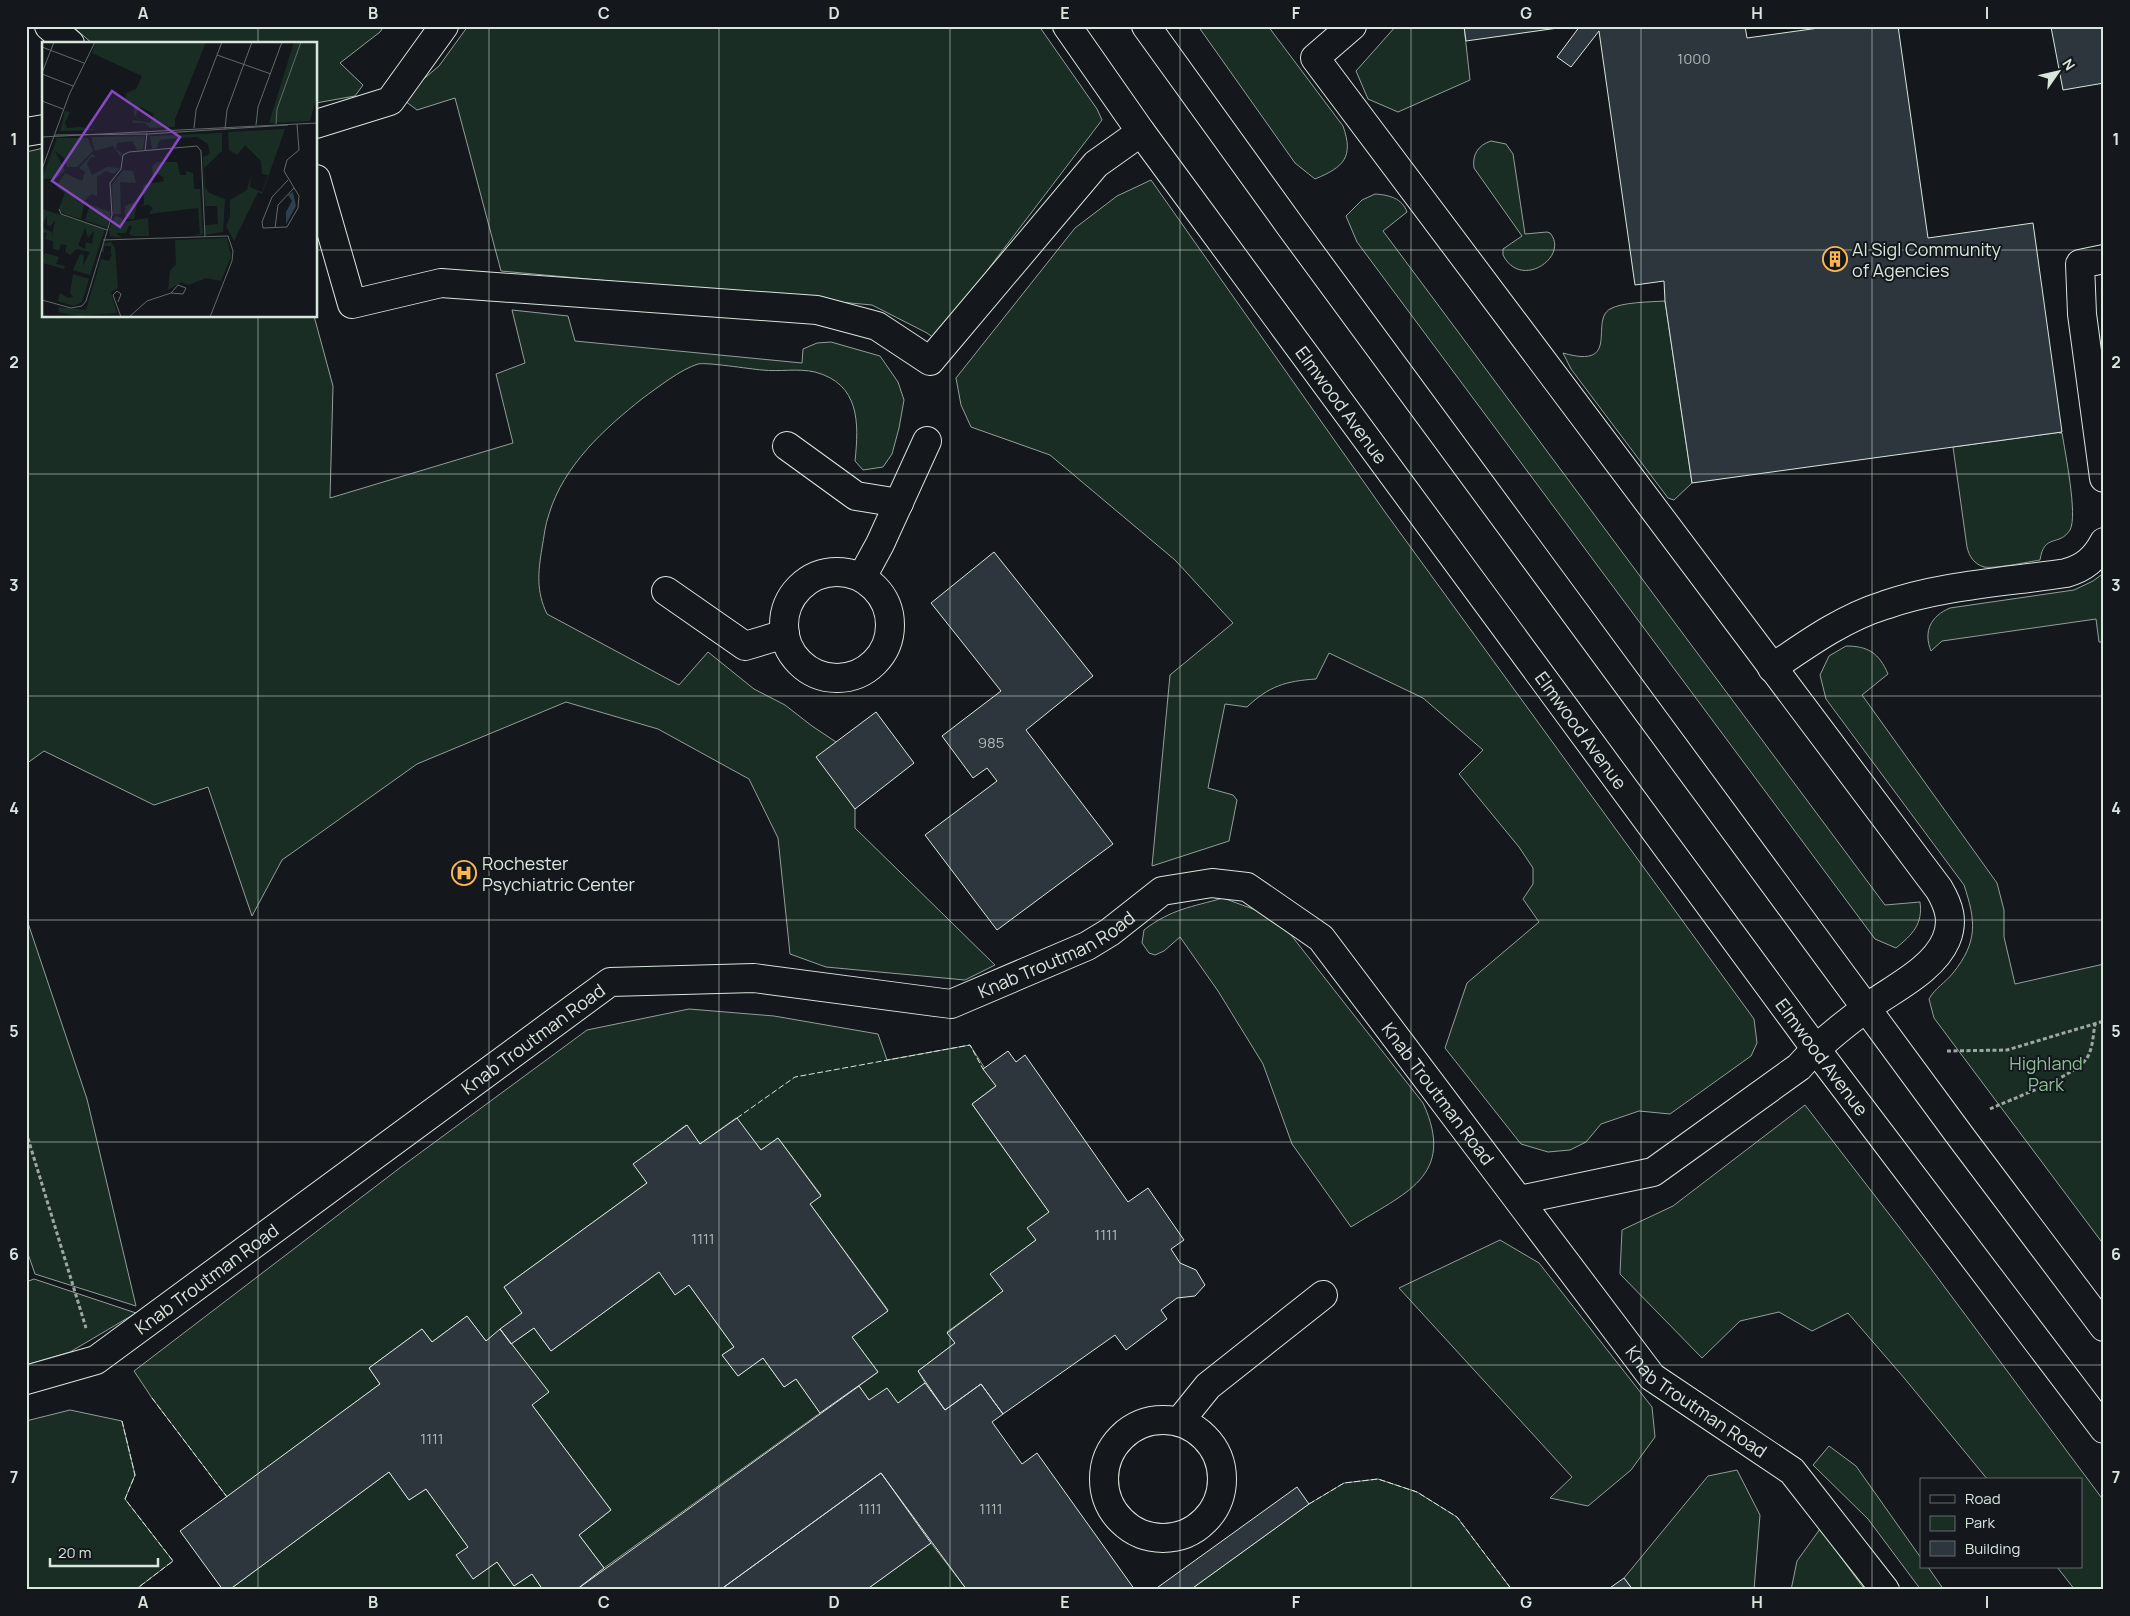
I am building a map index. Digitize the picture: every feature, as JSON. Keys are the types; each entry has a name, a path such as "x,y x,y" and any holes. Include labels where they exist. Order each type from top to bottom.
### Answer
{"main road":[{"path":"49,26 68,42"},
{"path":"318,123 390,101 444,26"},
{"name":"Elmwood Avenue","path":"1067,26 1141,132 1815,1048 2104,1429"},
{"path":"1146,26 1314,259 2104,1327"},
{"path":"1352,26 1315,58 1939,889 1949,910 1950,928 1946,941 1938,953 1917,973 1815,1048 1799,1067 1653,1172 1519,1200"},
{"path":"26,132 42,129"},
{"path":"318,186 352,304 441,283 817,310 877,326 930,361 1096,164 1141,132"},
{"path":"2104,259 2080,264 2082,314 2104,478"},
{"path":"862,578 880,544 927,441"},
{"path":"786,446 856,496 899,503"},
{"path":"1772,668 1826,632 1883,605 1952,589 2066,574 2088,563 2098,553 2104,542"},
{"path":"829,572 846,572 862,578 876,589 886,604 890,622 889,640 881,656 868,669 852,677 834,678 816,674 801,664 791,651 785,634 784,617 789,601 799,587 813,577 829,572"},
{"path":"666,591 745,646 785,634"},
{"name":"Knab Troutman Road","path":"26,1380 96,1360 610,982 754,978 951,1004 1087,946 1110,932 1162,891 1212,883 1247,886 1322,938 1652,1377 1792,1471 1885,1590"},
{"path":"1179,1422 1208,1386 1323,1295"},
{"path":"1160,1420 1179,1422 1196,1430 1210,1442 1219,1460 1222,1480 1218,1500 1208,1517 1192,1530 1174,1537 1153,1537 1134,1530 1118,1518 1108,1500 1104,1482 1106,1464 1113,1446 1126,1432 1142,1424 1160,1420"}],"path":[{"path":"1947,1051 2007,1050 2104,1021"},
{"path":"1990,1109 2072,1072 2086,1060 2092,1047 2095,1024"},
{"path":"26,1132 96,1360"},
{"path":"943,1590 947,1587 949,1590"}],"green space":[{"path":"72,26 384,26 380,32 340,63 363,85 355,96 318,103 318,42 91,42"},
{"path":"468,26 1039,26 1097,109 1102,120 935,339 872,305 501,271 455,98 417,110 401,98 439,66"},
{"path":"1198,26 1268,26 1343,126 1347,153 1340,165 1315,179 1295,163"},
{"path":"1396,26 1464,26 1470,80 1398,112 1368,99 1356,71"},
{"path":"1491,141 1506,144 1513,154 1525,234 1547,232 1550,233 1554,242 1554,251 1549,260 1531,270 1521,270 1511,265 1503,255 1503,249 1522,236 1474,168 1474,159 1477,151"},
{"path":"42,148 42,318 315,318 333,386 330,498 513,443 496,374 525,363 512,310 568,316 575,341 802,363 803,349 817,343 831,342 880,356 898,382 904,400 892,454 883,467 863,470 855,461 857,433 853,407 848,395 841,386 830,378 809,371 768,370 698,364 691,366 662,384 628,410 600,435 575,464 565,480 556,496 546,527 539,573 541,597 547,614 679,685 708,652 754,689 785,705 836,742 855,809 855,828 995,965 965,980 826,967 790,954 778,838 749,779 658,729 566,702 417,764 282,860 252,916 208,787 154,805 44,751 26,764 26,152"},
{"path":"1151,180 1385,512 1754,1019 1757,1043 1751,1056 1670,1114 1639,1111 1601,1124 1586,1142 1570,1150 1548,1152 1521,1144 1445,1048 1467,983 1539,922 1523,899 1533,884 1533,868 1519,847 1459,774 1483,750 1423,698 1329,653 1316,679 1296,681 1278,686 1263,694 1247,707 1225,704 1208,788 1233,795 1237,800 1229,841 1152,866 1170,675 1233,623 1175,560 1050,455 971,427 961,405 956,378 1075,228 1117,196"},
{"path":"1375,194 1394,198 1405,207 1407,212 1383,231 1885,905 1920,902 1920,917 1916,928 1896,948 1875,939 1357,242 1346,216 1362,200"},
{"path":"1665,301 1692,483 1674,500 1668,498 1571,369 1563,353 1581,356 1592,355 1598,350 1601,342 1604,315 1610,309 1629,304"},
{"path":"2062,432 2059,433 2062,433 2072,498 2073,512 2070,530 2066,535 2045,546 2040,560 1995,567 1984,567 1977,564 1967,547 1953,447"},
{"path":"2104,573 2104,642 2099,642 2096,619 1942,641 1931,651 1928,631 1930,625 1943,611 1950,608 2074,590 2093,581"},
{"name":"Highland Park","path":"1846,646 1867,649 1877,656 1885,667 1888,674 1862,695 1997,883 2004,910 2004,937 2015,984 2104,964 2104,1245 1934,1018 1929,999 1953,973 1967,951 1972,931 1971,910 1964,885 1826,699 1820,675 1829,656"},
{"path":"1223,898 1264,913 1291,935 1423,1103 1432,1128 1434,1149 1429,1166 1420,1180 1406,1192 1351,1227 1292,1144 1263,1064 1218,991 1180,937 1164,951 1155,955 1149,953 1142,943 1144,930 1163,917"},
{"path":"26,917 87,1099 136,1306 35,1274 26,1248"},
{"path":"689,1009 774,1016 878,1034 887,1060 970,1045 996,1086 972,1104 1049,1212 1036,1240 991,1274 1003,1291 947,1332 955,1343 918,1371 925,1383 898,1403 869,1400 859,1386 878,1372 852,1337 888,1310 810,1204 821,1195 778,1138 761,1150 736,1118 700,1144 686,1125 634,1164 647,1183 504,1287 522,1313 486,1341 467,1316 432,1342 422,1329 369,1368 380,1384 227,1497 152,1398 134,1371 401,1167 587,1030"},
{"path":"1805,1105 1926,1262 2104,1501 2104,1590 2075,1590 2058,1568 2082,1568 2082,1478 1986,1478 1848,1313 1812,1331 1779,1312 1740,1321 1702,1358 1620,1274 1622,1230 1673,1206"},
{"path":"1500,1240 1539,1263 1652,1407 1655,1437 1631,1470 1588,1506 1550,1498 1572,1477 1399,1288"},
{"path":"659,1272 689,1285 734,1347 722,1355 738,1376 763,1358 784,1387 796,1379 820,1413 604,1568 579,1535 611,1510 532,1405 511,1344 534,1328 551,1351"},
{"path":"34,1279 136,1313 70,1352 26,1365 26,1282"},
{"path":"70,1410 122,1421 135,1475 125,1499 173,1561 135,1590 26,1590 26,1421"},
{"path":"1829,1446 1856,1466 1920,1557 1920,1568 1929,1568 1944,1590 1921,1590 1868,1519 1813,1465"},
{"path":"1737,1470 1760,1515 1754,1590 1633,1590 1624,1578 1708,1476"},
{"path":"389,1472 409,1500 426,1489 468,1547 473,1579 497,1562 514,1586 532,1574 543,1590 229,1590"},
{"path":"1378,1479 1417,1492 1457,1517 1512,1590 1190,1590 1309,1504 1344,1483"},
{"path":"1820,1529 1865,1590 1791,1590 1797,1561"},
{"path":"931,1543 967,1590 866,1590"}],"building":[{"path":"1464,26 1572,26 1466,41"},
{"name":"Al Sigl Community of Agencies","path":"1580,26 1745,26 1747,38 1833,26 1898,26 1928,238 2033,223 2062,432 1692,483 1665,301 1664,281 1635,285 1599,31 1571,67 1557,57"},
{"path":"2104,26 2104,83 2063,90 2051,27"},
{"path":"994,552 1093,676 1026,730 1113,844 997,930 925,835 997,781 987,768 973,778 942,736 1001,691 931,603"},
{"path":"876,712 914,763 855,809 816,757"},
{"path":"1008,1051 1016,1062 1025,1055 1128,1202 1148,1188 1184,1240 1171,1249 1180,1263 1196,1270 1205,1285 1195,1296 1177,1298 1161,1310 1167,1319 1126,1350 1115,1335 1003,1414 981,1384 945,1410 918,1371 955,1343 947,1333 1003,1291 990,1274 1036,1240 1027,1228 1049,1212 972,1104 996,1086 983,1069"},
{"path":"737,1118 761,1150 778,1138 821,1196 810,1204 888,1311 852,1337 878,1372 820,1413 796,1379 784,1387 763,1358 738,1376 722,1355 734,1347 689,1285 675,1295 659,1272 551,1351 534,1328 511,1344 500,1329 522,1313 504,1287 647,1183 633,1164 687,1125 700,1144"},
{"path":"467,1316 486,1341 500,1329 549,1392 532,1405 611,1510 579,1535 604,1568 576,1590 543,1590 532,1574 514,1586 497,1562 473,1579 456,1555 468,1547 426,1489 409,1500 389,1472 229,1590 223,1590 180,1531 380,1384 369,1368 422,1329 432,1342"},
{"path":"925,1383 945,1410 981,1384 1003,1414 992,1422 1022,1464 1037,1453 1135,1590 967,1590 881,1473 720,1590 576,1590 859,1386 869,1400 887,1388 898,1403"},
{"path":"881,1473 931,1543 866,1590 720,1590"},
{"path":"1297,1487 1309,1504 1190,1590 1154,1590"},
{"path":"1624,1578 1633,1590 1607,1590"}],"fence":[{"path":"737,1118 795,1077 970,1045 983,1069"},
{"path":"152,1398 227,1497"},
{"path":"122,1421 135,1475 125,1499 173,1561 135,1590"},
{"path":"1309,1504 1344,1483 1378,1479 1417,1492 1457,1517 1512,1590"}],"place":[{"name":"Al Sigl Community of Agencies","path":"1835,259"},
{"name":"Rochester Psychiatric Center","path":"464,873"}]}
